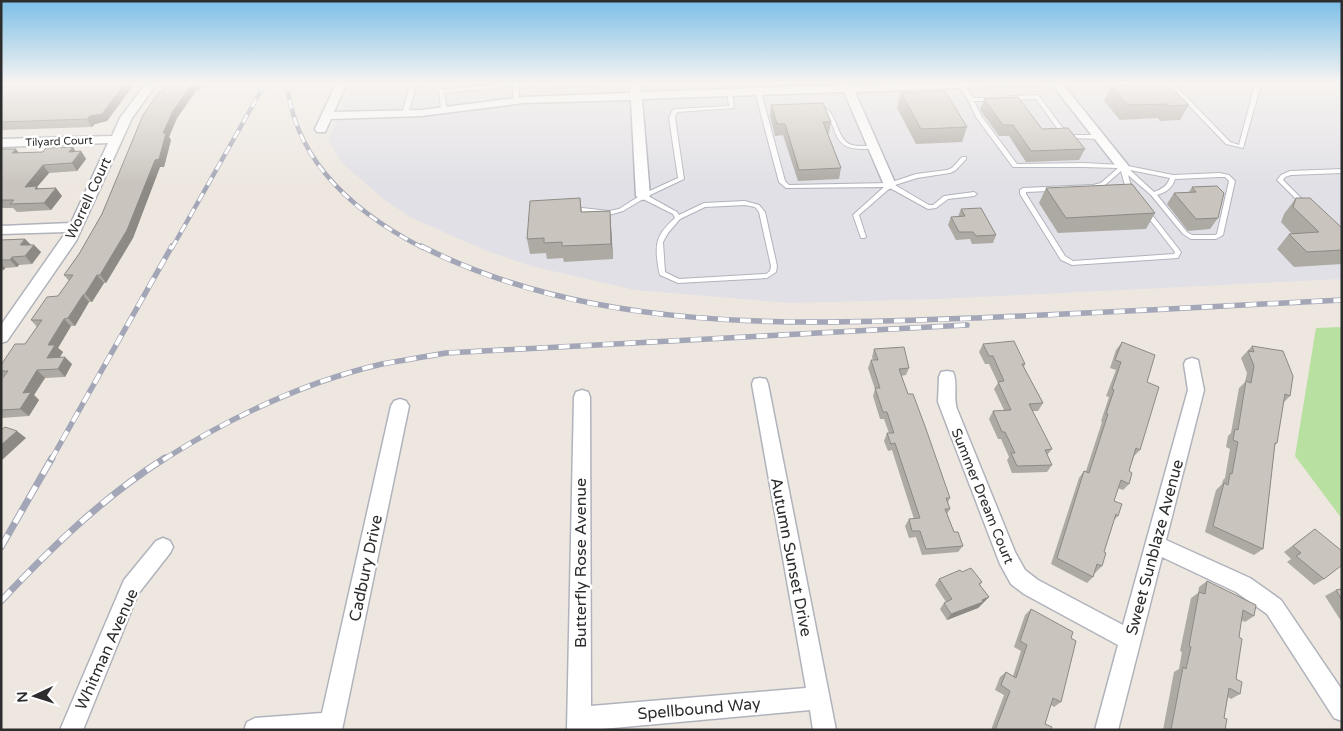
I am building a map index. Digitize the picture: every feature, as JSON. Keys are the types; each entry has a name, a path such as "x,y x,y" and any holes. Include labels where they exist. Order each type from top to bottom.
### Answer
{"street":[{"name":"Worrell Court","path":"1,337 77,227 127,116"},
{"path":"321,128 327,116"},
{"path":"637,116 643,196"},
{"path":"860,116 890,186"},
{"path":"1082,116 1123,167"},
{"name":"Tilyard Court","path":"1,144 116,139"},
{"path":"1,230 77,227"},
{"name":"Sweet Sunblaze Avenue","path":"1106,730 1196,390 1192,364"},
{"name":"Summer Dream Court","path":"947,377 946,402 948,409 1007,557 1018,576 1031,588 1130,640"},
{"name":"Autumn Sunset Drive","path":"760,384 825,730"},
{"name":"Butterfly Rose Avenue","path":"579,724 582,397"},
{"name":"Cadbury Drive","path":"331,727 400,406"},
{"path":"1156,545 1243,585 1274,607 1342,710"},
{"name":"Whitman Avenue","path":"71,730 124,602 132,587 162,547"},
{"name":"Spellbound Way","path":"579,724 818,698"},
{"path":"255,730 331,727"}],"lane":[{"path":"562,209 581,209 609,213 621,210 643,196 681,179 673,116"},
{"path":"764,116 782,182 788,187 890,186 928,207 934,208 946,197 974,194"},
{"path":"829,116 837,134 845,143 852,147 873,147"},
{"path":"979,116 1015,166 1083,165 1123,167 1173,177 1227,176 1232,181 1220,235 1216,237 1191,237 1185,234 1153,194 1123,167"},
{"path":"1051,116 1059,127 1072,137 1099,137"},
{"path":"1202,116 1228,143 1241,147 1249,116"},
{"path":"863,237 856,215 890,186 916,176 948,172 954,169 964,158"},
{"path":"1123,167 1129,189 1178,252 1176,256 1072,263 1063,258 1023,194 1023,190 1094,187 1103,184 1123,167"},
{"path":"1308,208 1280,180 1283,176 1290,173 1342,171"},
{"path":"1153,194 1163,192 1170,186 1173,177"},
{"path":"643,196 675,213 678,218"},
{"path":"745,203 756,206 762,212 774,266 772,272 767,276 678,281 668,278 662,273 659,240 662,234 678,218 704,205 745,203"}],"shaded area":[{"path":"338,116 1342,116 1342,279 938,299 790,303 635,290 531,266 487,251 412,218 386,201 341,162 328,140"}],"green space":[{"path":"1342,327 1342,519 1295,456 1316,328"}],"building":[{"path":"1,116 90,116 87,119 1,122"},
{"path":"143,116 171,116 163,133 166,133 159,159 155,160 127,230 100,275 97,275 68,318 64,319 48,345 55,345 47,358 65,357 58,369 37,370 23,393 31,392 20,409 1,410 1,380 8,371 1,371 1,365 15,344 25,344 42,320 31,320 47,297 58,296 73,275 64,275 79,254 102,214"},
{"path":"775,116 829,116 831,122 823,122 841,168 799,170 785,124 777,124"},
{"path":"914,116 960,116 967,127 921,129"},
{"path":"997,116 1032,116 1042,129 1068,128 1085,149 1031,151 1013,125 1003,125"},
{"path":"73,147 69,152 81,151 72,163 43,165 25,187 37,186 35,189 56,188 44,203 10,204 14,200 1,200 1,149 16,149 12,153 43,152 46,148"},
{"path":"1132,184 1155,213 1066,218 1046,188"},
{"path":"1217,186 1224,193 1218,218 1196,219 1174,193 1196,192 1192,187"},
{"path":"580,198 581,212 610,211 611,244 562,246 562,242 544,243 544,238 527,239 530,201"},
{"path":"1296,198 1310,198 1342,228 1342,250 1307,252 1289,234 1319,232 1293,207"},
{"path":"981,208 996,235 976,236 973,232 959,232 951,217 965,216 961,209"},
{"path":"25,239 20,245 34,245 25,256 1,260 1,240"},
{"path":"1014,341 1025,364 1022,364 1043,403 1029,404 1052,449 1045,450 1052,465 1017,466 1011,453 1015,453 1005,432 1002,432 993,411 1011,410 998,382 1004,381 993,356 989,356 983,344"},
{"path":"1122,342 1155,355 1147,382 1159,387 1140,450 1136,448 1129,471 1132,473 1129,484 1121,480 1114,501 1122,504 1118,516 1116,514 1104,552 1106,553 1102,566 1097,564 1093,577 1057,558 1084,471 1089,473 1108,414 1106,414 1114,390 1112,389 1121,362 1115,360"},
{"path":"1252,346 1283,351 1293,376 1290,396 1285,394 1277,443 1275,443 1263,549 1213,526 1224,483 1228,485 1230,473 1232,474 1238,442 1233,440 1235,429 1238,430 1246,381 1251,383 1254,366 1248,351 1254,352"},
{"path":"904,347 909,368 899,369 908,394 913,394 926,429 950,498 946,498 950,509 945,509 954,532 958,532 963,546 926,549 920,531 912,531 909,519 920,518 895,443 891,444 887,433 894,433 887,412 883,412 875,388 880,388 871,360 878,360 874,349"},
{"path":"5,427 17,431 1,445 1,430"},
{"path":"1315,529 1342,551 1342,565 1324,579 1296,556 1301,553 1293,546"},
{"path":"971,568 982,582 979,584 989,597 982,600 983,602 951,614 944,603 952,599 939,579 960,570 962,572"},
{"path":"1207,581 1256,605 1254,616 1243,610 1239,637 1242,639 1236,679 1242,682 1240,694 1229,688 1224,718 1227,719 1225,730 1171,730 1183,667 1186,669 1191,647 1189,646 1199,592 1205,594"},
{"path":"1342,589 1342,600 1336,590"},
{"path":"1031,609 1073,632 1071,638 1076,641 1061,702 1053,698 1045,724 1052,727 1051,730 995,730 1010,691 1001,685 1006,672 1016,678 1027,645 1020,641"}],"railway":[{"path":"172,248 247,116"},
{"path":"294,116 302,137 315,160 332,182 374,219 423,248"},
{"path":"51,460 172,246"},
{"path":"421,246 486,274 554,295 623,309 693,317 764,321 836,322 1068,314 1342,300"},
{"path":"163,460 215,429 296,391 382,364 446,353 967,325"},
{"path":"1,547 52,458"},
{"path":"1,601 78,524 120,489 165,458"}]}
